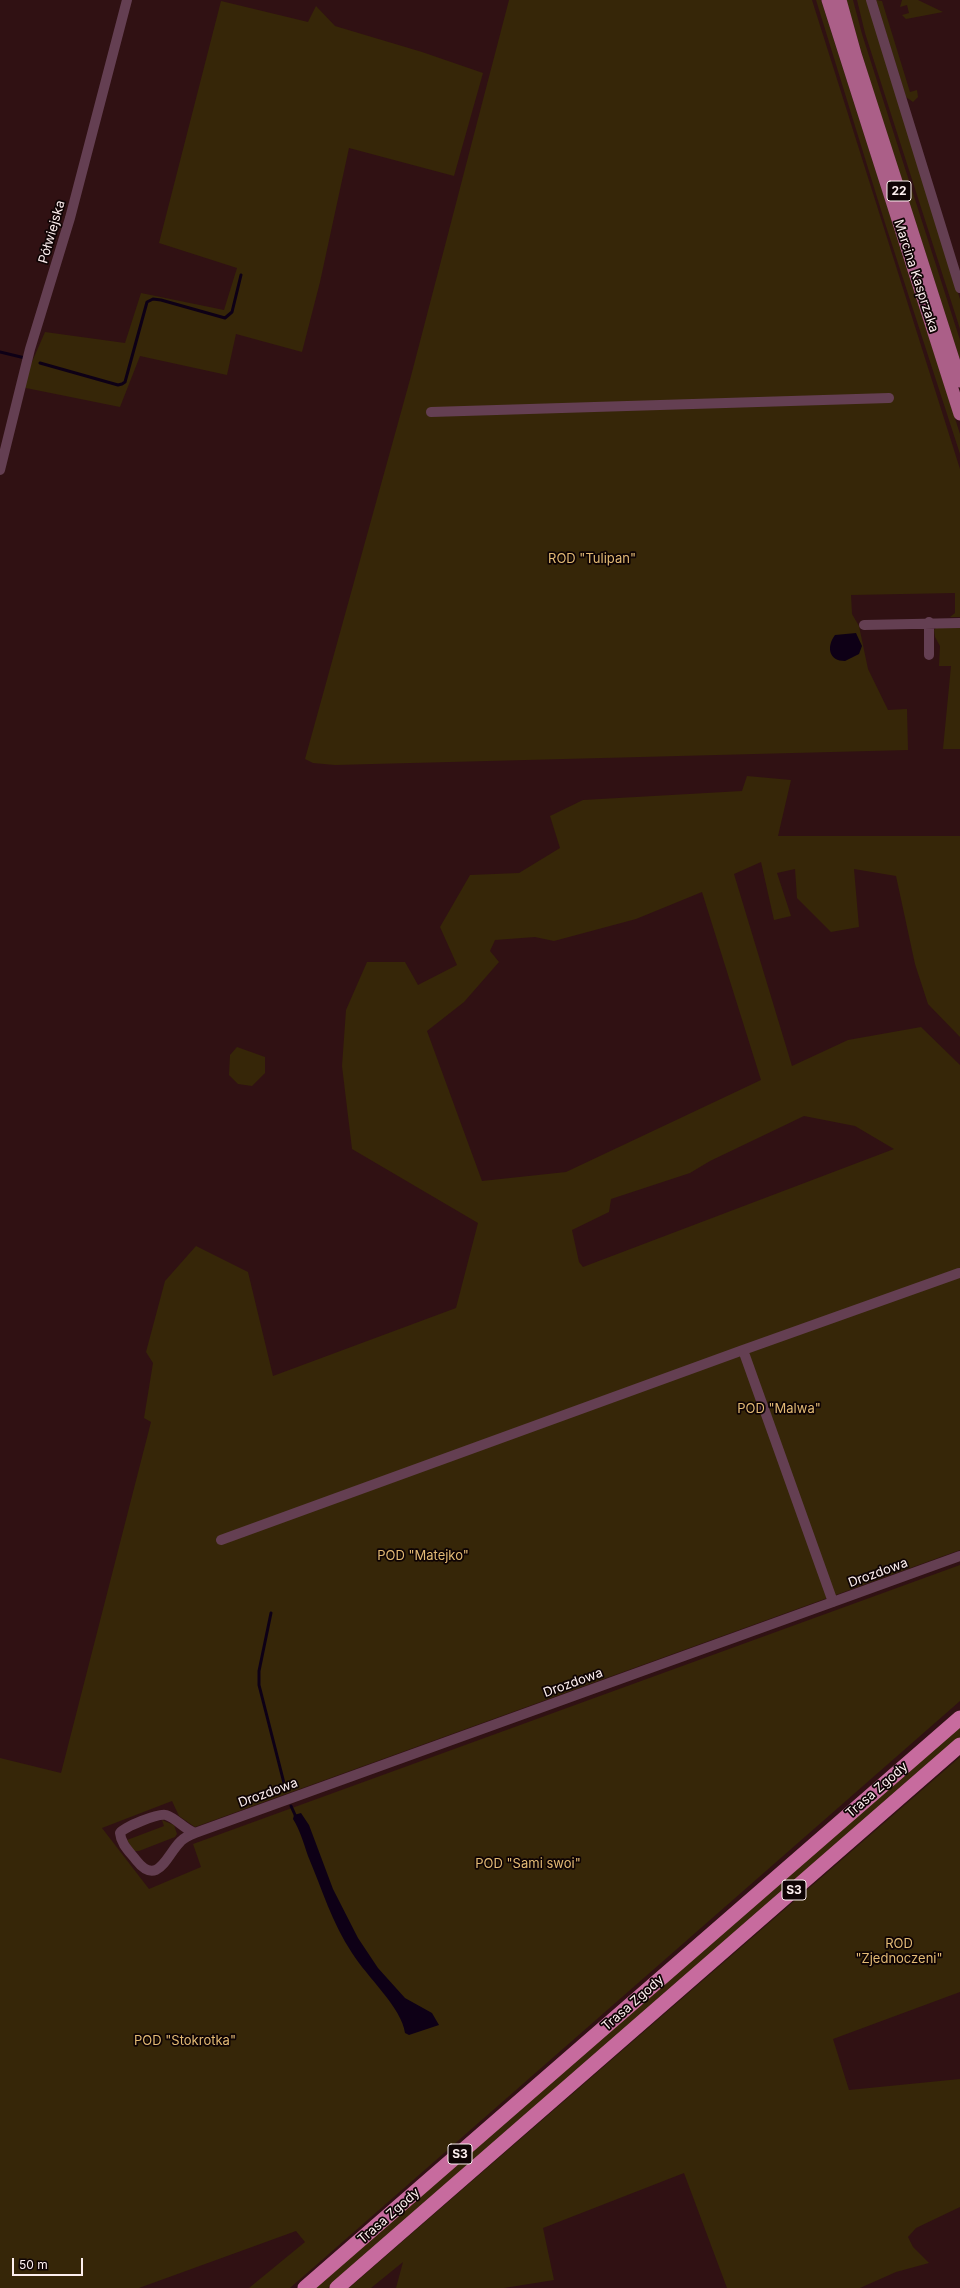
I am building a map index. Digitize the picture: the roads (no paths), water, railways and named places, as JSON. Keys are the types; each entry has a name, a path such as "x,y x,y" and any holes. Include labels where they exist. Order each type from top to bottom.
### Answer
{"highway":[{"name":"Trasa Zgody","path":"305,2288 957,1720"},
{"name":"Trasa Zgody","path":"337,2288 960,1745"}],"main road":[{"name":"Marcina Kasprzaka","path":"828,0 960,414"},
{"name":"Marcina Kasprzaka","path":"840,0 857,61 960,381"}],"street":[{"name":"Półwiejska","path":"0,470 30,349 70,218 127,0"},
{"path":"871,0 960,288"},
{"path":"431,412 889,398"},
{"path":"864,625 929,622 960,623"},
{"path":"929,622 929,655"},
{"path":"221,1540 742,1350 959,1273"},
{"path":"742,1350 833,1602"},
{"name":"Drozdowa","path":"195,1833 187,1830 172,1818 160,1815 124,1828 120,1833 124,1845 139,1864 151,1870 164,1865 180,1842 195,1833 960,1556"}],"waterway":[{"path":"40,363 118,385 122,384 125,382 147,302 153,299 161,300 225,318 232,312 241,275"},
{"path":"0,352 25,358"},
{"path":"271,1613 259,1671 259,1685 286,1791"},
{"path":"291,1806 296,1817"}],"park label":[{"name":"ROD \"Tulipan\"","path":"592,559"},
{"name":"POD \"Malwa\"","path":"779,1409"},
{"name":"POD \"Matejko\"","path":"423,1556"},
{"name":"POD \"Sami swoi\"","path":"528,1864"},
{"name":"ROD \"Zjednoczeni\"","path":"899,1952"},
{"name":"POD \"Stokrotka\"","path":"185,2041"}]}
